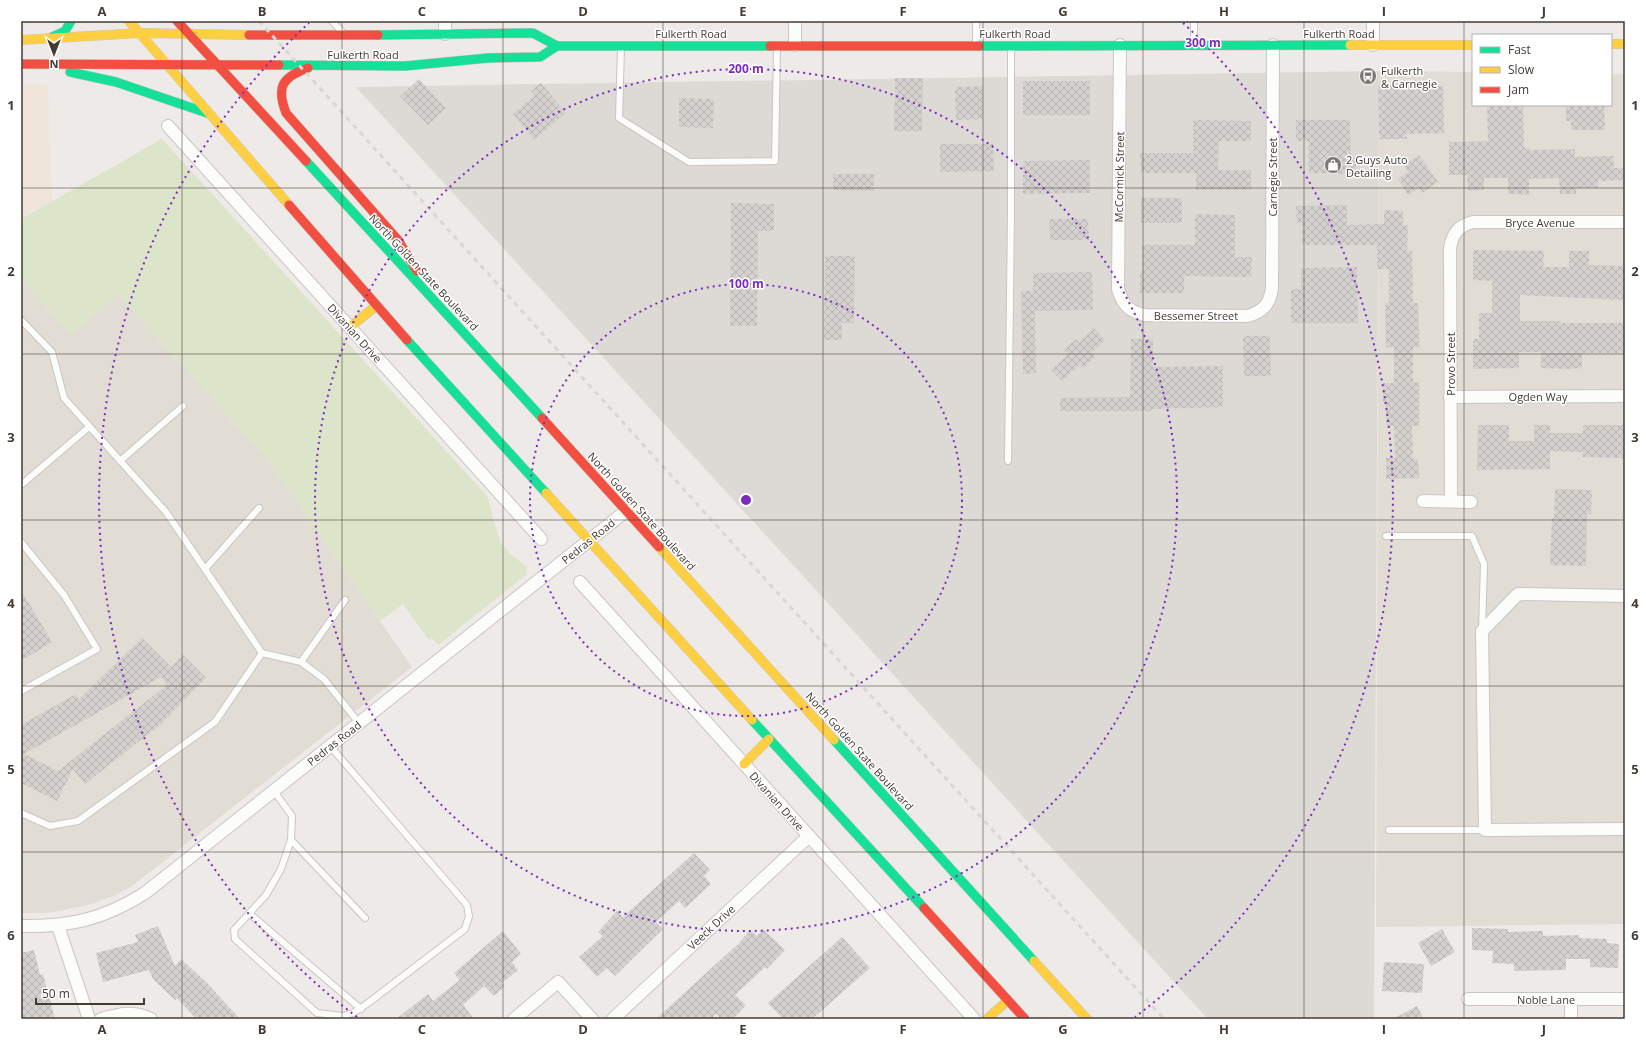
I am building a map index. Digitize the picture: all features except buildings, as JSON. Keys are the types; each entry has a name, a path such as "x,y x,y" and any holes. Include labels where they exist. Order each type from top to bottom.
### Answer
{"main road":[{"path":"52,38 65,31 70,21"},
{"path":"129,21 376,306 588,541 1025,1019"},
{"name":"North Golden State Boulevard","path":"177,21 436,302 1087,1019"},
{"name":"Fulkerth Road","path":"21,40 140,33 346,36 534,33 557,46 1472,44"},
{"path":"1612,44 1625,44"},
{"name":"Fulkerth Road","path":"21,64 405,66 488,58 540,57 557,46"},
{"path":"21,64 85,74 116,82 208,113"},
{"path":"319,66 298,71 289,76 282,84 280,96 286,113 398,240 436,302"},
{"path":"350,327 376,306"},
{"path":"744,764 769,739"},
{"path":"987,1019 1008,1000"}],"street":[{"path":"445,21 445,34"},
{"path":"795,21 795,45"},
{"path":"1373,21 1373,45"},
{"name":"McCormick Street","path":"1120,45 1118,289 1121,300 1126,307"},
{"name":"Carnegie Street","path":"1266,307 1271,298 1272,288 1273,45"},
{"name":"Divanian Drive","path":"168,126 541,539"},
{"name":"Bryce Avenue","path":"1457,229 1465,224 1473,222 1625,222"},
{"name":"Provo Street","path":"1451,501 1450,248 1452,237 1457,229"},
{"name":"Bessemer Street","path":"1126,307 1134,313 1145,315 1246,316 1257,313 1266,307"},
{"name":"Ogden Way","path":"1450,397 1625,396"},
{"path":"1423,501 1471,502"},
{"name":"Pedras Road","path":"21,926 58,926 91,919 126,905 150,889 626,511"},
{"name":"Divanian Drive","path":"580,582 974,1019"},
{"path":"1625,596 1518,594 1482,631 1486,830 1625,829"},
{"name":"Veeck Drive","path":"613,1019 809,836"},
{"path":"58,926 89,1019"},
{"path":"514,1019 558,982 592,1019"},
{"name":"Noble Lane","path":"1468,999 1625,999"},
{"path":"1571,999 1571,1019"},
{"path":"101,1019 130,1013 143,1015 151,1019"}],"lane":[{"path":"332,21 346,36"},
{"path":"976,21 976,45"},
{"path":"1194,21 1194,45"},
{"path":"621,45 619,118 689,162 775,162 777,45"},
{"path":"1008,461 1011,214 1011,45"},
{"path":"21,320 52,352 64,398 166,512 262,653 301,662 324,679 359,723"},
{"path":"120,461 183,406"},
{"path":"21,485 89,427"},
{"path":"205,569 260,508"},
{"path":"1386,536 1472,536 1484,564 1482,631"},
{"path":"21,542 64,595 97,649 21,691"},
{"path":"301,662 345,600"},
{"path":"21,812 50,826 78,821 215,722 262,653"},
{"path":"274,791 292,816 291,840 281,869 266,895 234,930 235,939 317,1013 343,1016 361,1009 465,929 469,916 467,905 330,746"},
{"path":"1389,830 1486,830"},
{"path":"291,840 365,918"},
{"path":"250,914 361,1009"}],"shaded area":[{"path":"1379,71 1472,72 1472,106 1612,106 1612,74 1625,74 1625,924 1376,927"},
{"path":"1379,71 1374,1019 1208,1019 356,87"},
{"path":"21,84 48,85 52,202 21,219"},
{"path":"21,279 72,335 118,294 268,460 412,667 132,886 114,896 88,905 47,913 21,913"}],"green space":[{"path":"162,139 487,496 500,542 511,555 526,566 527,574 438,645 432,638 429,640 403,604 380,621 268,460 118,294 72,335 21,279 21,219"}],"railway":[{"path":"259,21 1164,1019"}],"traffic: fast":[{"path":"52,37 65,31 71,21"},
{"path":"378,35 533,33 557,46 770,46"},
{"path":"979,46 1350,45"},
{"path":"279,65 405,66 488,58 540,57 557,46"},
{"path":"70,72 116,82 207,113"},
{"path":"306,161 542,418"},
{"path":"407,340 546,493"},
{"path":"752,720 924,908"},
{"path":"834,740 1034,961"}],"traffic: slow":[{"path":"129,21 289,205"},
{"path":"21,40 140,33 249,35"},
{"path":"1612,44 1625,44"},
{"path":"1350,45 1472,45"},
{"path":"350,327 376,306"},
{"path":"546,493 752,720"},
{"path":"659,547 834,740"},
{"path":"744,764 769,739"},
{"path":"1034,961 1087,1019"},
{"path":"987,1019 1008,1000"}],"traffic: jam":[{"path":"177,21 306,161"},
{"path":"249,35 378,35"},
{"path":"770,46 979,46"},
{"path":"21,64 279,65"},
{"path":"308,68 292,75 284,84 282,96 286,113 398,240 417,271"},
{"path":"289,205 407,340"},
{"path":"542,418 659,547"},
{"path":"924,908 1025,1019"}],"place":[{"name":"Fulkerth & Carnegie","path":"1368,76"},
{"name":"2 Guys Auto Detailing","path":"1333,165"}]}
